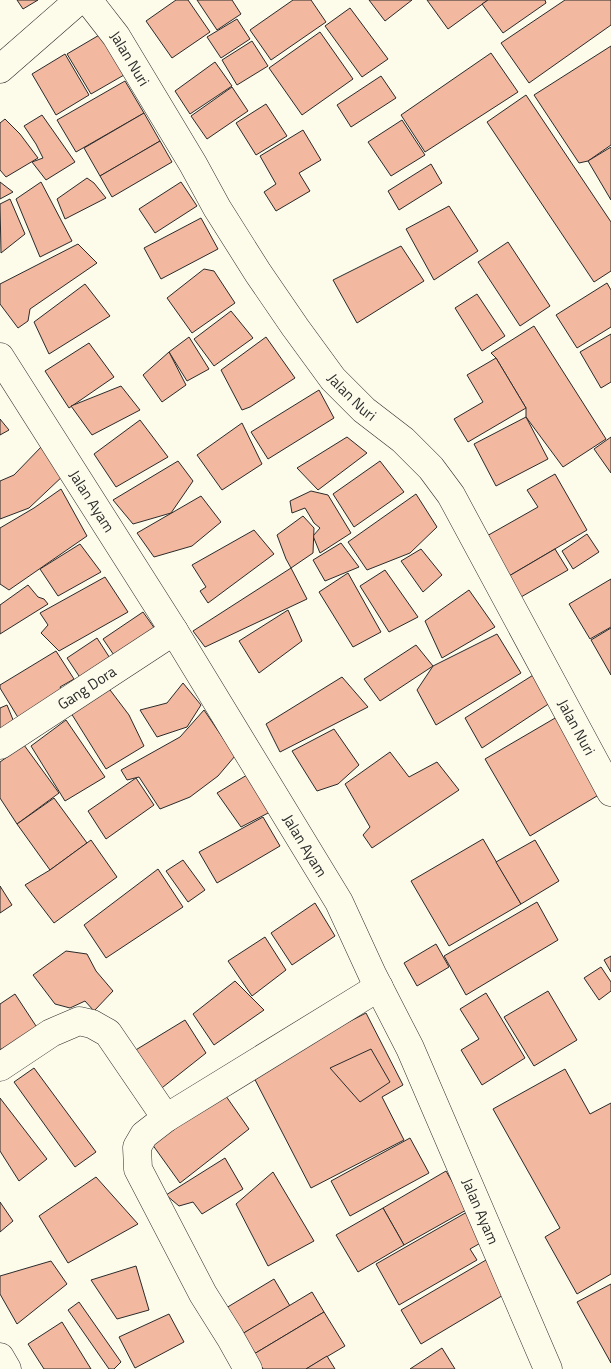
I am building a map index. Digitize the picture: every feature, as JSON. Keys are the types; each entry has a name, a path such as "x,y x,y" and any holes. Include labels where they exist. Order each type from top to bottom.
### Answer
{"street":[{"path":"0,69 79,0"},
{"name":"Jalan Nuri","path":"88,0 116,36 193,164 217,208 258,272 333,379 364,410 403,440 431,468 452,495 611,792"},
{"name":"Jalan Ayam","path":"0,357 174,631 338,902 410,1048 548,1369"},
{"name":"Gang Dora","path":"0,745 174,631"},
{"path":"248,1369 203,1294 138,1169 137,1147 144,1135 166,1118 379,987"},
{"path":"0,1067 51,1033 79,1021 92,1024 108,1033 166,1118"},
{"path":"0,1357 7,1369"}],"building":[{"path":"17,0 38,0 23,9"},
{"path":"176,0 188,0 210,32 172,58 146,21"},
{"path":"197,0 232,0 241,14 217,30"},
{"path":"293,0 311,0 326,22 271,60 250,30"},
{"path":"369,0 412,0 385,21"},
{"path":"427,0 488,0 448,29"},
{"path":"488,0 545,0 546,3 503,33 482,4"},
{"path":"565,0 611,0 611,25 529,83 501,43"},
{"path":"350,8 388,59 362,77 325,26"},
{"path":"237,19 250,39 221,58 207,37"},
{"path":"320,32 353,79 302,115 269,68"},
{"path":"101,34 124,75 91,94 67,54"},
{"path":"252,41 268,66 237,85 222,60"},
{"path":"611,46 611,145 588,161 579,163 534,95"},
{"path":"491,53 518,92 425,152 401,115"},
{"path":"65,54 89,95 56,115 32,74"},
{"path":"215,62 232,86 190,114 175,91"},
{"path":"381,76 396,98 351,127 337,105"},
{"path":"125,81 144,113 76,152 57,120"},
{"path":"232,87 248,111 207,139 191,116"},
{"path":"526,95 611,222 611,271 594,282 487,122"},
{"path":"266,104 287,136 256,155 236,123"},
{"path":"144,113 160,141 100,176 84,148"},
{"path":"42,115 75,162 46,180 32,162 43,158 24,126"},
{"path":"5,119 20,134 38,158 6,177 0,170 0,123"},
{"path":"402,120 425,155 391,176 368,142"},
{"path":"303,130 321,160 299,173 310,191 276,211 264,192 276,184 260,156"},
{"path":"160,141 172,162 112,197 100,176"},
{"path":"611,147 611,200 588,161"},
{"path":"431,164 442,183 399,210 388,191"},
{"path":"87,178 94,183 106,198 65,219 57,199"},
{"path":"0,182 13,192 0,199"},
{"path":"41,182 72,241 40,257 16,199"},
{"path":"181,182 197,206 155,233 139,209"},
{"path":"10,199 25,234 1,253 0,204"},
{"path":"449,206 478,251 434,280 406,229"},
{"path":"201,218 218,249 161,279 144,248"},
{"path":"508,242 550,306 520,326 478,262"},
{"path":"78,244 97,263 30,309 28,321 18,328 0,304 0,284"},
{"path":"401,246 424,281 357,323 333,280"},
{"path":"204,269 214,271 235,303 192,333 167,298"},
{"path":"607,283 611,290 611,327 577,348 556,315"},
{"path":"85,284 110,316 49,354 34,322"},
{"path":"477,294 505,336 482,351 455,308"},
{"path":"231,311 253,338 214,366 194,339"},
{"path":"534,326 606,439 563,467 526,417 526,408 496,358 491,353"},
{"path":"611,334 611,382 601,388 580,352"},
{"path":"189,337 209,369 187,381 169,352"},
{"path":"266,337 295,378 250,407 242,410 221,370"},
{"path":"89,343 114,377 69,408 45,371"},
{"path":"169,352 186,385 162,402 143,375"},
{"path":"496,358 526,408 468,442 454,419 483,402 467,375"},
{"path":"121,386 140,410 92,435 71,406"},
{"path":"319,390 334,418 268,459 251,432"},
{"path":"526,417 548,459 496,486 474,444"},
{"path":"0,419 9,430 0,435"},
{"path":"140,420 168,457 116,487 94,454"},
{"path":"242,423 262,464 222,490 197,455"},
{"path":"347,437 367,453 318,490 297,468"},
{"path":"611,437 611,473 594,449"},
{"path":"43,445 65,474 29,508 0,519 0,481 14,475"},
{"path":"178,461 193,481 171,513 133,524 113,500"},
{"path":"380,461 404,492 354,527 333,494"},
{"path":"555,474 587,530 509,576 485,537 538,507 527,490"},
{"path":"61,489 87,536 9,590 0,584 0,528"},
{"path":"311,491 328,495 351,533 320,553 313,536 320,528 314,523 305,508 292,513 290,501"},
{"path":"416,494 437,527 410,553 367,570 348,542"},
{"path":"201,496 221,522 192,546 154,557 137,533"},
{"path":"303,516 314,528 313,553 291,568 277,535"},
{"path":"254,530 274,554 208,603 200,591 206,587 192,565"},
{"path":"587,534 599,552 573,569 562,551"},
{"path":"341,543 359,567 325,581 313,560"},
{"path":"80,544 101,572 58,596 40,569"},
{"path":"421,549 442,575 423,592 401,561"},
{"path":"555,549 568,570 521,597 509,576"},
{"path":"291,568 307,599 205,647 193,631"},
{"path":"385,570 418,617 389,632 360,586"},
{"path":"348,573 381,632 353,647 319,592"},
{"path":"105,577 128,612 59,651 41,633 48,625 40,613"},
{"path":"611,579 611,627 590,639 569,604"},
{"path":"28,585 38,597 44,599 48,604 0,634 0,605"},
{"path":"469,590 495,627 442,658 425,621"},
{"path":"288,610 302,641 259,673 239,641"},
{"path":"143,612 160,636 120,664 103,639"},
{"path":"611,628 611,675 591,640"},
{"path":"497,634 521,673 436,725 417,690 433,666"},
{"path":"97,638 115,666 85,685 67,658"},
{"path":"416,645 433,666 380,701 364,679"},
{"path":"56,651 74,679 60,687 66,697 22,724 0,685"},
{"path":"538,672 556,699 482,748 465,718"},
{"path":"342,677 368,707 280,752 266,724"},
{"path":"104,682 129,715 144,746 106,769 71,713"},
{"path":"183,683 201,705 187,727 157,737 140,710 167,703"},
{"path":"7,705 18,732 0,740 0,708"},
{"path":"204,710 235,756 218,776 190,797 160,809 139,777 127,780 121,770 180,737"},
{"path":"562,714 607,790 530,836 485,759"},
{"path":"66,720 105,777 65,801 31,746"},
{"path":"334,729 359,765 338,784 317,791 292,751"},
{"path":"24,745 59,793 17,824 0,798 0,762"},
{"path":"390,752 409,777 437,762 459,790 372,848 363,835 370,827 345,784"},
{"path":"247,775 272,811 241,827 217,793"},
{"path":"136,778 154,805 106,839 88,811"},
{"path":"54,798 87,843 50,870 17,824"},
{"path":"263,817 280,846 217,883 199,852"},
{"path":"483,839 521,904 449,946 411,881"},
{"path":"91,840 117,877 54,923 25,885 50,870"},
{"path":"535,840 559,881 521,904 496,862"},
{"path":"183,860 205,890 188,902 166,871"},
{"path":"158,869 183,907 106,958 84,925"},
{"path":"0,886 12,905 0,913"},
{"path":"537,902 558,940 466,995 444,956"},
{"path":"315,903 335,936 292,965 271,933"},
{"path":"265,937 286,970 252,996 228,961"},
{"path":"436,944 449,967 417,986 404,963"},
{"path":"66,951 87,954 96,971 113,991 94,1011 85,1001 70,1008 55,1004 33,975"},
{"path":"611,956 611,972 604,960"},
{"path":"601,967 611,982 611,991 599,1000 584,978"},
{"path":"235,981 264,1010 214,1045 193,1014"},
{"path":"548,991 577,1040 534,1066 504,1017"},
{"path":"486,993 525,1058 482,1085 461,1050 479,1039 460,1009"},
{"path":"15,994 38,1029 0,1050 0,1004"},
{"path":"366,1013 403,1085 382,1097 404,1140 311,1188 251,1072"},
{"path":"185,1020 206,1053 158,1091 134,1051"},
{"path":"371,1049 390,1082 360,1102 330,1068"},
{"path":"34,1068 96,1152 75,1167 14,1082"},
{"path":"565,1069 590,1114 611,1103 611,1274 577,1294 545,1237 560,1228 493,1109"},
{"path":"221,1089 249,1129 180,1183 152,1144"},
{"path":"0,1098 47,1159 19,1181 0,1151"},
{"path":"410,1138 429,1173 350,1216 331,1181"},
{"path":"225,1158 243,1189 202,1214 193,1202 179,1206 166,1195"},
{"path":"446,1171 468,1209 404,1245 383,1208"},
{"path":"273,1172 314,1241 268,1266 236,1204"},
{"path":"96,1177 138,1224 68,1263 39,1216"},
{"path":"0,1202 13,1221 0,1232"},
{"path":"383,1208 404,1245 358,1272 336,1235"},
{"path":"467,1212 484,1241 470,1249 477,1260 399,1305 376,1264"},
{"path":"486,1260 505,1294 421,1344 401,1310"},
{"path":"51,1261 67,1284 17,1324 0,1294 0,1276"},
{"path":"136,1266 149,1310 117,1319 91,1280"},
{"path":"274,1279 290,1306 242,1334 226,1308"},
{"path":"611,1284 611,1363 577,1302"},
{"path":"312,1292 324,1312 254,1354 242,1334"},
{"path":"79,1302 121,1362 114,1369 109,1369 68,1310"},
{"path":"324,1312 345,1346 306,1369 263,1369 254,1354"},
{"path":"169,1314 184,1342 135,1368 119,1337"},
{"path":"62,1322 91,1369 44,1369 28,1344"},
{"path":"442,1348 455,1369 410,1369"},
{"path":"327,1356 335,1369 306,1369"}]}
